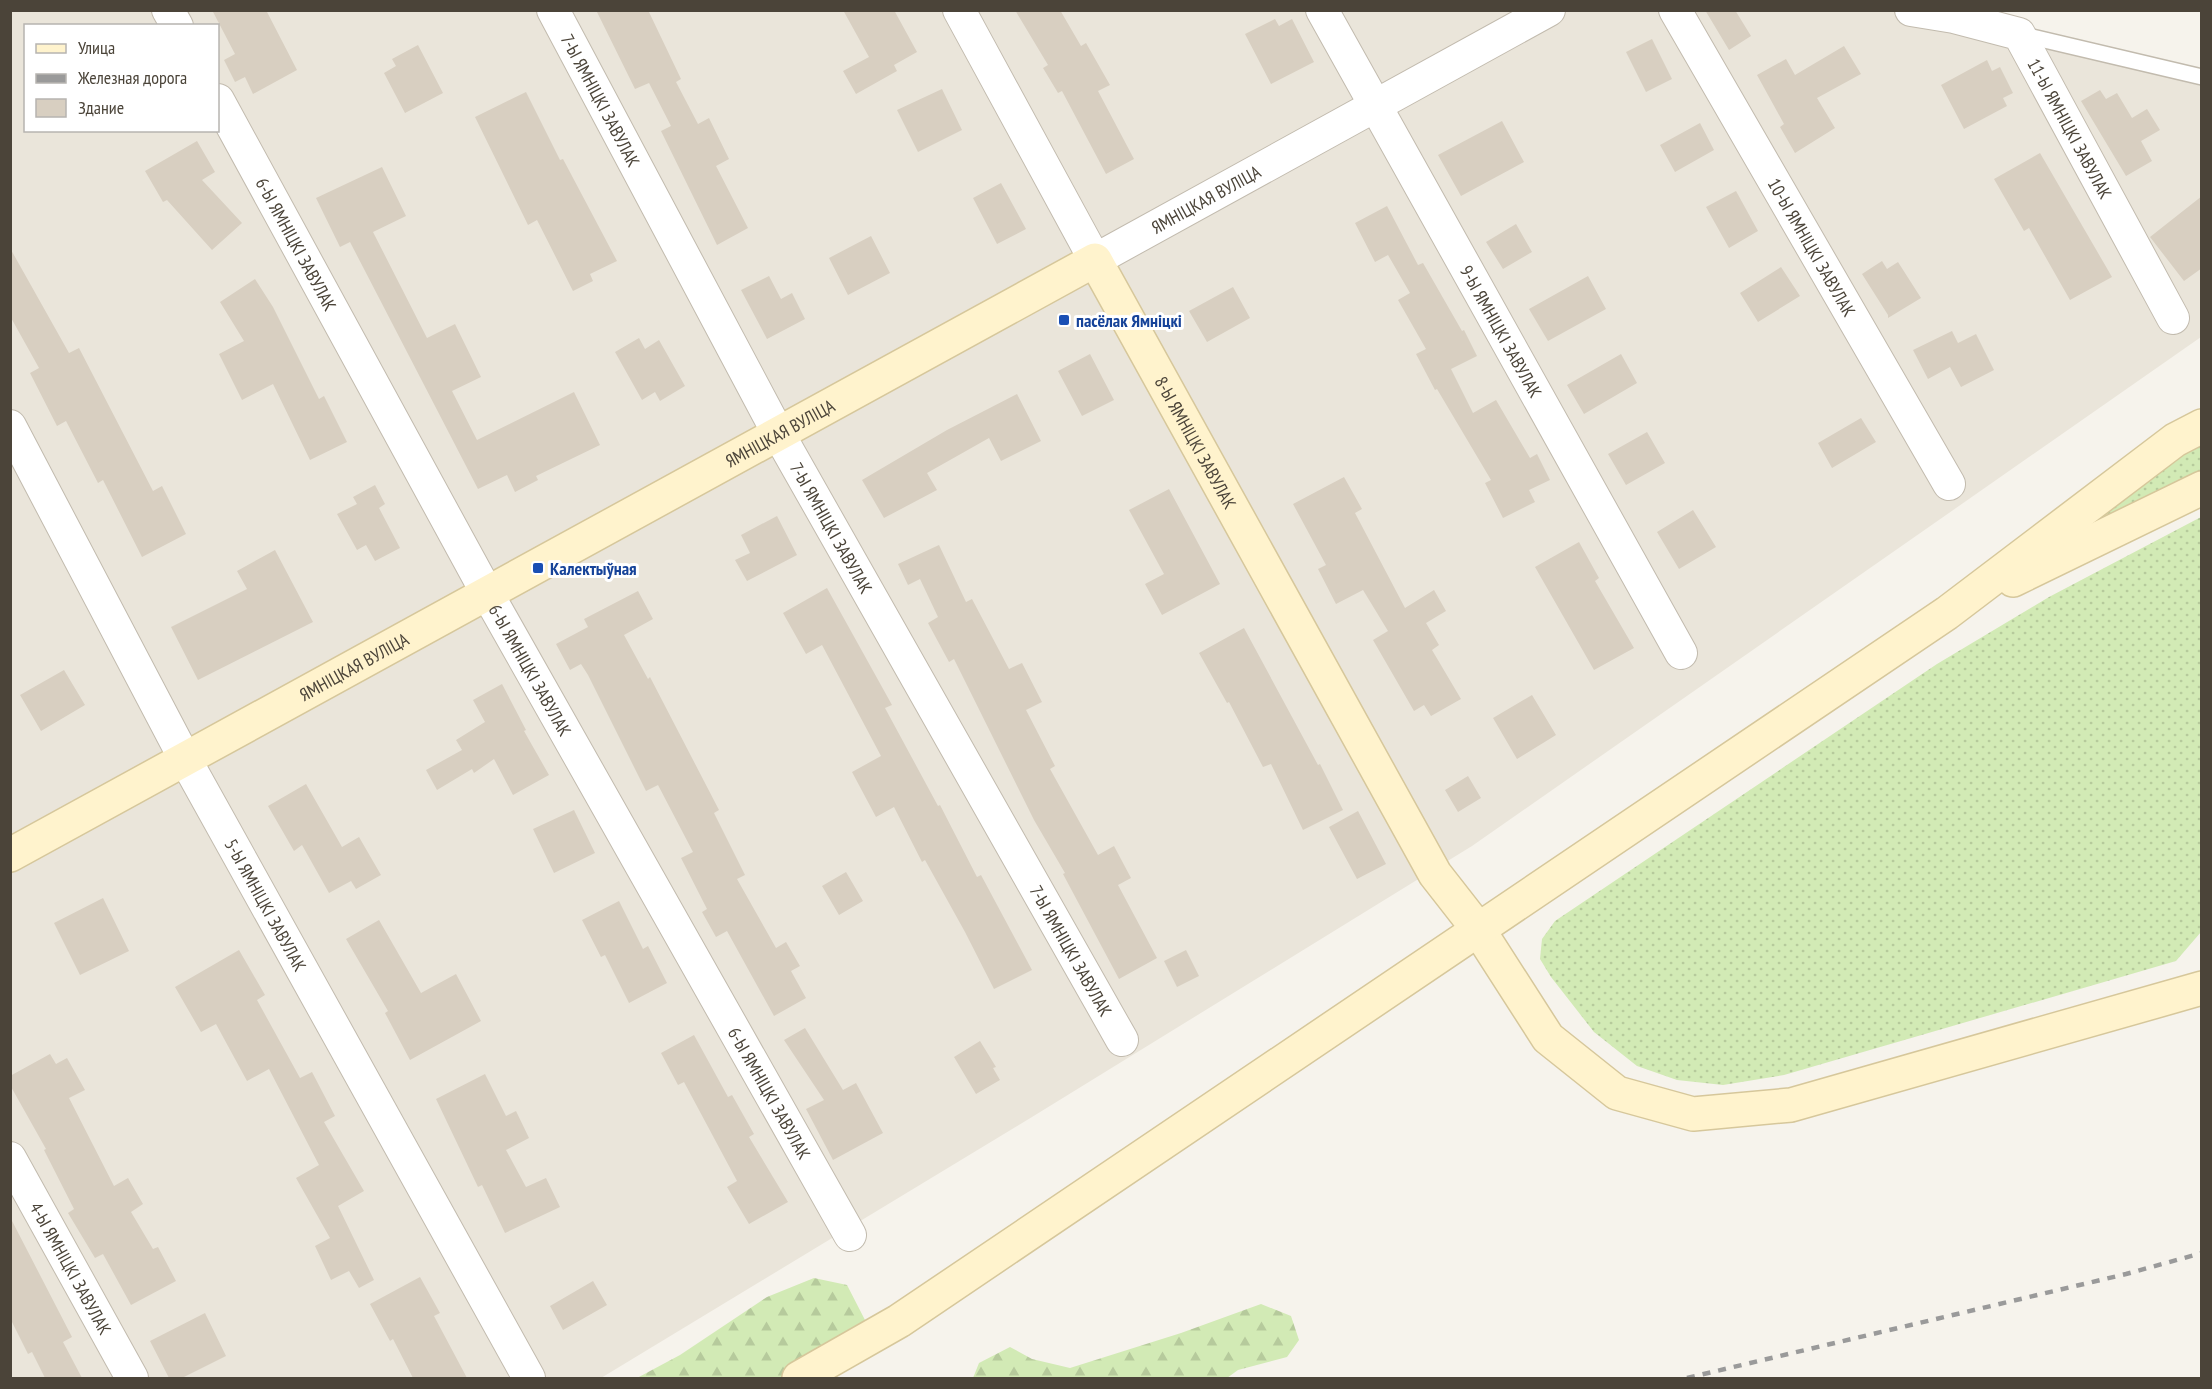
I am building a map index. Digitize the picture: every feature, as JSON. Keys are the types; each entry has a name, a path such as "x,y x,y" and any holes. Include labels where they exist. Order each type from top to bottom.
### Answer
{"main road":[{"name":"ЯМНІЦКАЯ ВУЛІЦА","path":"10,855 1095,260"},
{"name":"8-Ы ЯМНІЦКІ ЗАВУЛАК","path":"1095,260 1435,874 1478,929 1548,1038 1617,1093 1693,1114 1791,1105 2202,988"},
{"path":"799,1378 899,1321 1947,613 2166,447 2202,426"},
{"path":"1947,613 2202,488"}],"street":[{"path":"168,10 176,24"},
{"name":"7-Ы ЯМНІЦКІ ЗАВУЛАК","path":"553,10 778,433 1122,1040"},
{"name":"8-Ы ЯМНІЦКІ ЗАВУЛАК","path":"959,10 1095,260"},
{"name":"9-Ы ЯМНІЦКІ ЗАВУЛАК","path":"1322,10 1681,653"},
{"name":"ЯМНІЦКАЯ ВУЛІЦА","path":"1095,260 1549,10"},
{"name":"10-Ы ЯМНІЦКІ ЗАВУЛАК","path":"1675,10 1949,484"},
{"path":"1911,10 1954,17 2019,34"},
{"name":"11-Ы ЯМНІЦКІ ЗАВУЛАК","path":"2019,34 2173,318"},
{"name":"6-Ы ЯМНІЦКІ ЗАВУЛАК","path":"219,102 487,593 850,1235"},
{"name":"5-Ы ЯМНІЦКІ ЗАВУЛАК","path":"10,426 186,759 529,1378"},
{"name":"4-Ы ЯМНІЦКІ ЗАВУЛАК","path":"10,1158 132,1378"}],"lane":[{"path":"2019,34 2202,77"}],"shaded area":[{"path":"10,11 1917,11 2201,86 2201,337 1472,846 1032,1117 601,1378 11,1378"}],"green space":[{"path":"2201,442 2201,471 2089,530 2085,525 2176,458"},
{"path":"2201,517 2201,932 2176,961 1784,1075 1723,1085 1677,1080 1637,1066 1594,1032 1551,977 1540,959 1542,939 1555,921 1937,664 2049,597"},
{"path":"814,1278 847,1285 865,1320 849,1348 805,1378 637,1378 680,1355 767,1297"},
{"path":"1261,1304 1291,1316 1299,1340 1287,1357 1238,1370 1227,1378 973,1378 979,1363 1010,1347 1032,1359 1070,1368 1181,1333"}],"building":[{"path":"212,10 266,10 297,70 253,94 245,77 235,82 224,60 235,54"},
{"path":"596,10 648,10 681,79 676,82 698,124 709,118 729,159 716,166 748,228 717,245 661,131 671,126 649,83 635,89"},
{"path":"843,10 894,10 917,52 894,65 897,71 856,94 843,71 869,57"},
{"path":"1015,10 1060,10 1081,46 1086,43 1110,85 1098,91 1134,159 1106,174 1062,91 1058,93 1043,68 1048,65"},
{"path":"1705,10 1735,10 1751,36 1729,50"},
{"path":"1275,19 1279,26 1292,19 1314,62 1271,84 1245,34"},
{"path":"1652,39 1672,79 1646,92 1626,52"},
{"path":"418,45 443,93 405,113 384,73 396,66 392,59"},
{"path":"1844,46 1861,74 1817,98 1835,128 1795,153 1780,127 1784,124 1757,75 1786,59 1795,75"},
{"path":"1987,60 1992,71 2000,67 2013,93 2003,98 2007,106 1964,129 1941,85"},
{"path":"942,89 962,130 918,152 897,110"},
{"path":"2100,90 2106,99 2117,93 2132,118 2147,109 2160,130 2141,141 2152,161 2126,176 2081,101"},
{"path":"526,92 560,160 563,159 617,261 590,274 593,281 573,291 537,220 528,225 475,117"},
{"path":"1502,121 1524,162 1461,196 1438,155"},
{"path":"1700,123 1714,150 1675,172 1660,145"},
{"path":"197,141 215,172 202,180 242,223 212,250 167,200 163,202 145,171"},
{"path":"2040,153 2112,277 2070,300 2029,228 2024,231 1994,179"},
{"path":"382,167 406,216 373,232 427,338 455,324 481,377 452,391 477,440 574,392 600,445 536,476 538,480 515,492 507,475 478,489 350,242 340,247 316,198"},
{"path":"1001,183 1026,229 997,244 973,198"},
{"path":"1736,191 1758,231 1729,248 1706,207"},
{"path":"2202,196 2202,268 2184,281 2150,237"},
{"path":"1387,206 1418,265 1423,263 1462,331 1464,330 1477,356 1451,369 1473,413 1496,400 1530,458 1537,454 1550,480 1529,490 1535,502 1503,518 1485,483 1491,480 1437,389 1435,390 1416,354 1426,349 1398,300 1410,293 1388,255 1375,262 1355,223"},
{"path":"1516,224 1532,252 1503,269 1486,242"},
{"path":"871,236 890,273 848,295 829,258"},
{"path":"10,248 69,353 79,348 153,491 162,486 186,534 142,557 103,480 98,483 66,421 57,426 30,373 39,368 10,316"},
{"path":"1882,261 1887,269 1898,262 1921,298 1888,318 1862,274"},
{"path":"1781,267 1800,296 1758,322 1740,293"},
{"path":"769,276 781,299 792,293 805,319 767,339 741,290"},
{"path":"1588,276 1606,309 1548,341 1529,309"},
{"path":"255,279 273,307 319,399 324,396 347,442 310,460 273,384 242,400 219,354 244,341 220,302"},
{"path":"1233,287 1250,318 1207,342 1189,311"},
{"path":"1952,331 1958,343 1976,334 1994,370 1961,387 1950,367 1928,379 1913,350"},
{"path":"639,338 645,349 659,340 685,386 660,401 655,392 642,400 615,352"},
{"path":"1090,354 1114,400 1082,416 1058,371"},
{"path":"1621,354 1637,383 1584,414 1567,385"},
{"path":"1017,394 1041,441 1001,461 989,438 927,473 937,490 884,518 862,480 947,430"},
{"path":"1861,418 1876,442 1832,468 1818,443"},
{"path":"1647,432 1665,463 1626,485 1608,454"},
{"path":"1344,477 1362,509 1355,513 1405,608 1434,590 1446,611 1426,623 1439,645 1432,650 1461,699 1431,716 1424,705 1414,711 1373,640 1388,631 1363,590 1336,604 1318,569 1326,565 1293,504"},
{"path":"375,485 385,504 379,508 400,548 375,561 366,545 357,550 337,514 357,504 353,497"},
{"path":"1169,489 1220,584 1162,615 1145,584 1164,574 1129,510"},
{"path":"1693,510 1716,547 1679,569 1657,532"},
{"path":"777,516 797,555 747,581 735,560 750,553 741,535"},
{"path":"1579,542 1599,578 1595,581 1634,648 1594,670 1535,567"},
{"path":"939,545 966,602 972,599 1009,669 1022,663 1042,702 1026,710 1055,766 1050,769 1098,855 1114,846 1131,878 1118,885 1157,958 1119,979 1063,874 1065,873 1034,820 954,659 949,662 928,623 938,617 920,579 908,585 898,564"},
{"path":"275,550 313,622 198,680 171,627 247,589 237,571"},
{"path":"827,588 892,705 885,708 938,806 940,805 977,877 981,875 1032,970 994,989 965,932 925,860 922,862 894,807 876,817 852,772 881,756 822,645 806,654 783,613"},
{"path":"638,591 653,619 624,635 648,679 650,677 719,810 714,813 745,875 737,879 776,948 786,942 800,966 791,971 806,998 774,1016 727,931 716,937 702,912 707,909 681,858 693,852 658,785 646,791 588,675 581,664 570,670 556,644 588,627 584,619"},
{"path":"1244,628 1343,810 1303,830 1271,764 1263,767 1229,702 1227,703 1199,653"},
{"path":"64,670 85,705 41,731 20,695"},
{"path":"502,684 526,730 524,731 549,775 513,795 494,759 474,773 472,769 437,790 426,770 462,750 456,740 485,722 473,700"},
{"path":"1532,695 1556,735 1517,759 1493,718"},
{"path":"1468,776 1481,798 1458,812 1445,790"},
{"path":"306,784 342,847 359,837 381,875 356,889 351,881 329,893 302,845 294,851 268,806"},
{"path":"574,810 595,853 554,873 533,829"},
{"path":"1358,811 1386,864 1357,879 1329,827"},
{"path":"846,872 863,901 839,915 822,886"},
{"path":"103,898 129,951 80,975 54,923"},
{"path":"619,901 643,949 648,946 667,983 629,1003 605,955 601,957 582,920"},
{"path":"379,920 421,993 456,974 481,1021 410,1060 385,1013 388,1011 346,939"},
{"path":"239,950 265,995 257,1000 300,1078 312,1072 335,1116 324,1122 364,1191 338,1206 374,1280 359,1288 349,1271 331,1280 315,1246 330,1238 296,1178 319,1165 269,1069 247,1081 216,1024 201,1032 175,987"},
{"path":"1186,950 1199,976 1177,987 1164,961"},
{"path":"805,1028 843,1090 856,1083 883,1133 833,1160 806,1109 824,1100 784,1040"},
{"path":"694,1035 728,1097 732,1095 754,1134 749,1137 788,1202 749,1224 727,1187 737,1181 684,1082 678,1085 661,1053"},
{"path":"980,1041 996,1067 993,1068 1000,1080 976,1094 954,1057"},
{"path":"50,1054 56,1064 67,1058 85,1090 69,1098 114,1186 128,1178 143,1204 131,1212 153,1249 158,1247 176,1281 131,1305 103,1254 95,1258 68,1213 74,1209 44,1150 46,1149 10,1085 10,1076"},
{"path":"485,1074 506,1116 516,1111 529,1138 506,1150 526,1187 546,1178 560,1207 505,1233 482,1185 478,1187 436,1099"},
{"path":"10,1217 72,1337 63,1342 82,1378 45,1378 32,1352 28,1354 10,1318"},
{"path":"420,1277 440,1313 434,1316 467,1378 413,1378 393,1339 390,1341 370,1304"},
{"path":"593,1281 607,1305 563,1330 550,1306"},
{"path":"205,1313 226,1356 182,1378 169,1378 150,1341"}],"railway":[{"path":"1687,1378 2126,1274 2202,1253"}],"place":[{"name":"пасёлак Ямніцкі","path":"1064,320"},
{"name":"Калектыўная","path":"538,568"}]}
